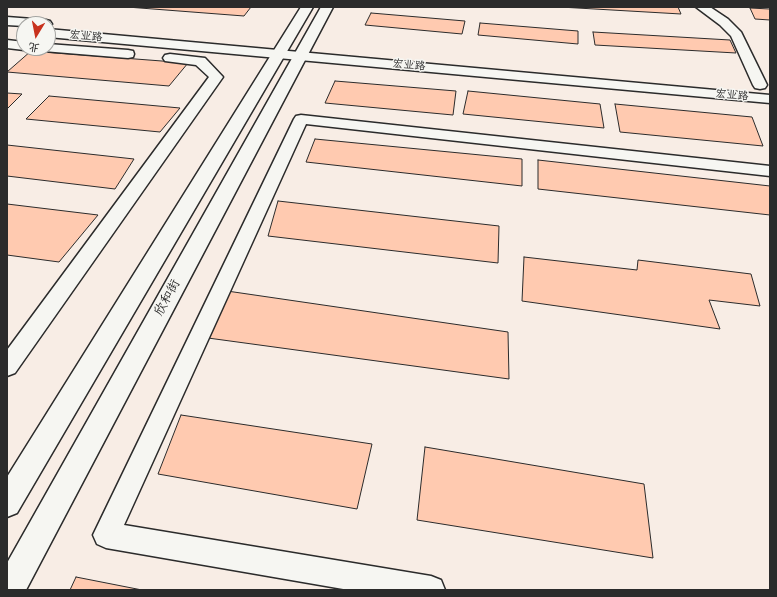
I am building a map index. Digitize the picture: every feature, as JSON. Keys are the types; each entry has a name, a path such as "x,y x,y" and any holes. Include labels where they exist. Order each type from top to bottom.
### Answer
{"street":[{"name":"欣和街","path":"9,590 237,171 292,51 307,7"},
{"name":"欣和街","path":"7,503 222,150 292,51 327,7"},
{"path":"702,7 724,22 737,35 765,85"},
{"name":"宏业路","path":"56,25 292,51 770,99"},
{"name":"宏业路","path":"56,34 666,77"},
{"path":"7,367 216,77 200,61 56,49"},
{"name":"宏业路","path":"744,83 765,85"},
{"path":"431,590 106,535 301,119 770,171"},
{"path":"222,150 230,143 237,142 241,145 237,171"}],"building":[{"path":"127,7 251,7 244,16"},
{"path":"560,7 678,7 681,14"},
{"path":"750,8 770,9 770,20 755,19"},
{"path":"371,13 465,21 462,34 365,25"},
{"path":"480,23 578,31 578,44 478,35"},
{"path":"593,32 730,40 736,53 595,45"},
{"path":"56,53 188,63 169,86 7,72 25,56 56,56"},
{"path":"335,81 456,91 453,115 325,103"},
{"path":"468,91 600,104 604,128 463,114"},
{"path":"7,93 22,94 7,109"},
{"path":"49,96 180,108 160,132 26,119"},
{"path":"615,104 752,117 763,146 620,132"},
{"path":"315,139 522,159 522,186 306,162"},
{"path":"7,145 134,159 115,189 7,176"},
{"path":"538,160 770,186 770,215 538,189"},
{"path":"278,201 499,226 498,263 268,236"},
{"path":"7,204 98,215 59,262 7,255"},
{"path":"524,257 637,270 638,260 751,274 760,306 709,300 720,329 522,301"},
{"path":"227,291 508,332 509,379 208,338"},
{"path":"181,415 372,444 357,509 158,474"},
{"path":"425,447 644,484 653,558 417,520"},
{"path":"76,577 142,590 70,590"}]}
